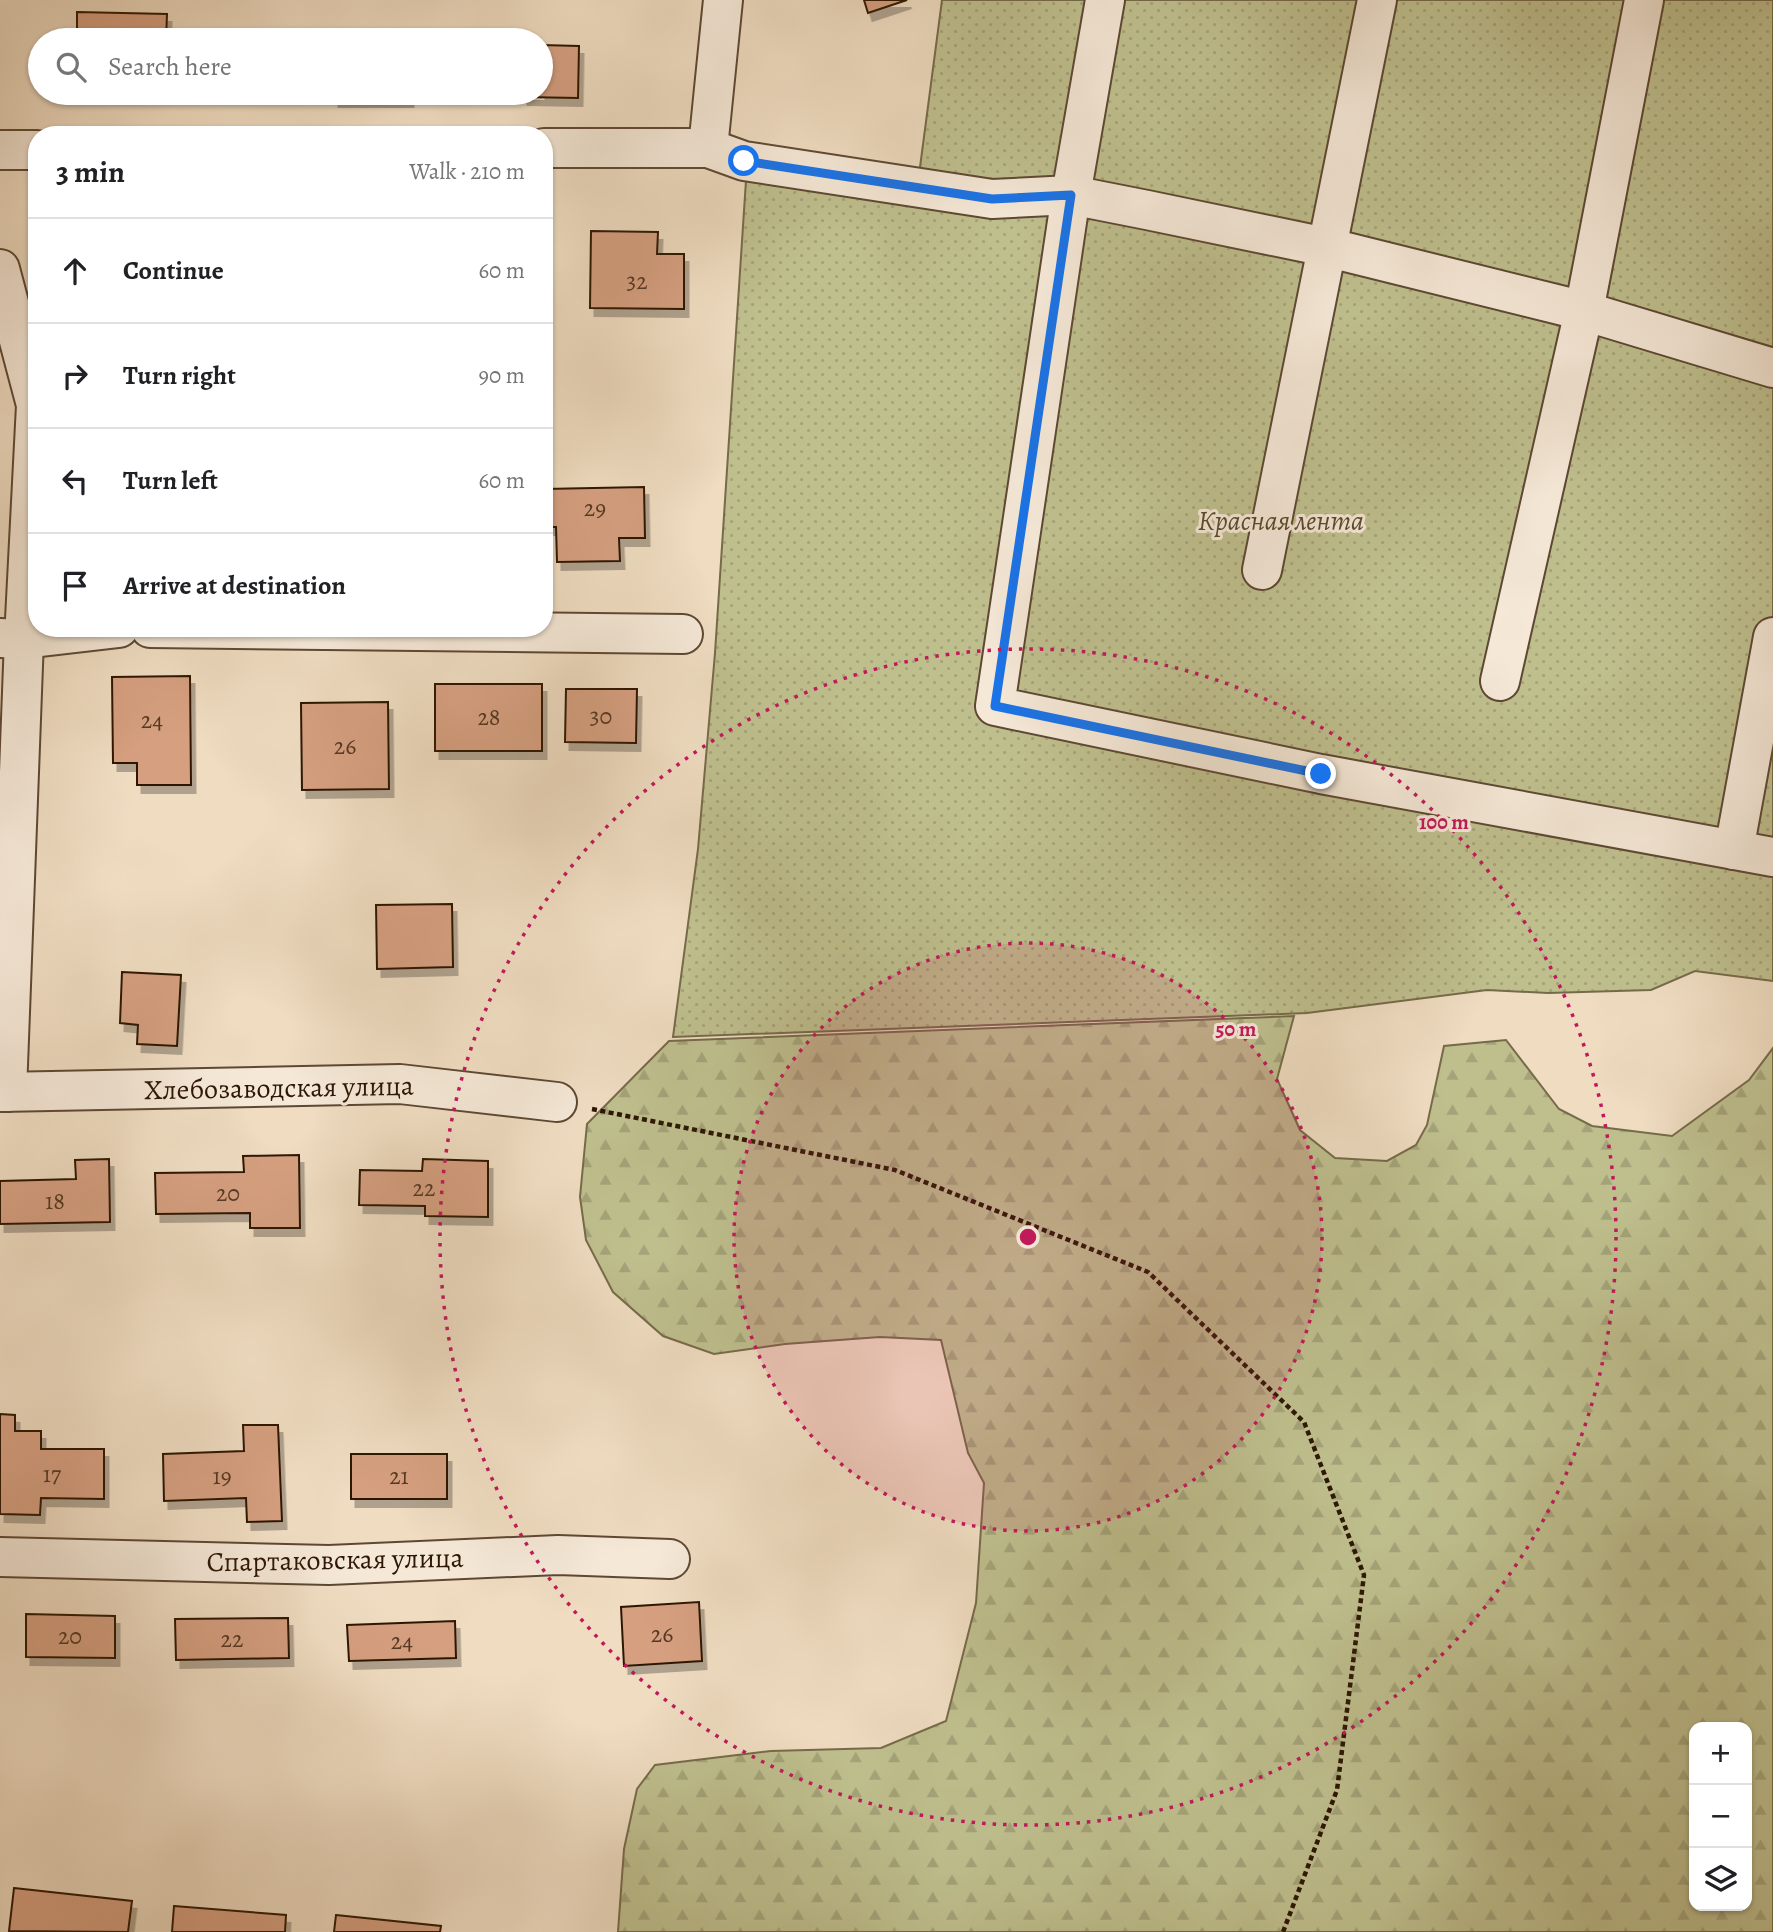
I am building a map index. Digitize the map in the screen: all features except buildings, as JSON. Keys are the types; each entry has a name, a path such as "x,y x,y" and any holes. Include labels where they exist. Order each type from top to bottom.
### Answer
{"street":[{"path":"708,148 723,0"},
{"path":"1105,0 1071,195 995,706 1321,774 1773,857"},
{"path":"1262,570 1377,0"},
{"path":"1500,681 1584,310 1644,0"},
{"path":"553,148 708,148 744,161 992,199 1071,195 1326,247 1584,310 1773,369"},
{"path":"0,150 28,150"},
{"path":"0,269 28,375"},
{"path":"4,1092 12,639 28,483"},
{"path":"553,633 684,634"},
{"path":"12,639 31,637"},
{"path":"1734,850 1773,637"},
{"name":"Хлебозаводская улица","path":"4,1092 400,1084 557,1102"},
{"name":"Спартаковская улица","path":"0,1557 329,1565 558,1555 670,1559"}],"path":[{"path":"557,1102 895,1170 1148,1272 1304,1422 1364,1575 1338,1790 1283,1932"}],"green space":[{"name":"Красная лента","path":"942,0 1773,0 1773,981 1695,971 1651,990 1548,993 1487,990 1307,1013 673,1037 698,849 715,653 747,165 917,190"},
{"path":"1294,1016 1277,1079 1300,1130 1335,1158 1387,1161 1416,1145 1427,1125 1444,1046 1506,1040 1559,1109 1592,1126 1672,1136 1749,1080 1773,1048 1773,1932 618,1932 624,1849 637,1789 655,1765 771,1751 881,1748 946,1721 976,1603 984,1483 968,1453 941,1340 880,1337 785,1344 714,1354 663,1336 613,1292 586,1240 580,1197 587,1124 669,1041"}],"route":[{"path":"744,161 992,199 1071,195 995,706 1321,774"}]}
